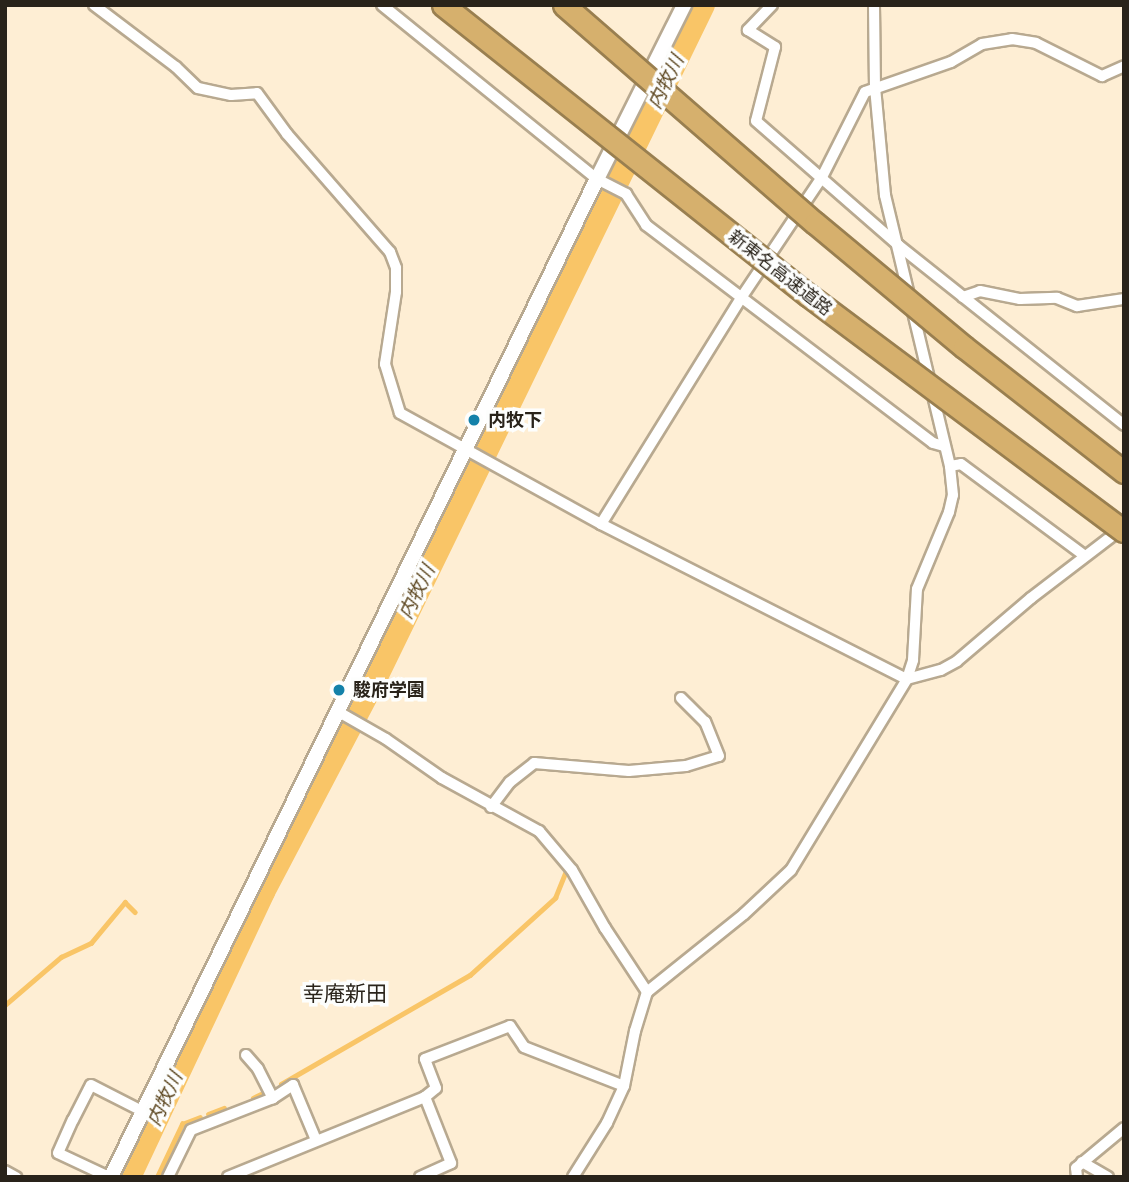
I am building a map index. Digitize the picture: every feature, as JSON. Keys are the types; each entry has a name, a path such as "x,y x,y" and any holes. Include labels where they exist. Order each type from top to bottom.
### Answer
{"highway":[{"name":"新東名高速道路","path":"443,5 808,295 1124,529"},
{"path":"564,5 846,250 964,347 1124,472"}],"street":[{"path":"94,5 176,67 198,88 232,95 257,93 287,134 390,252 396,268 396,292 385,364 400,413 601,524 907,679 941,670 957,660 1085,556 1124,529"},
{"path":"382,5 599,181 626,194 646,225 933,443 944,446"},
{"path":"142,1111 91,1086 58,1153 110,1177 341,714 684,5"},
{"path":"772,5 748,30 775,47 756,121 962,298 1124,425"},
{"path":"573,1177 607,1123 624,1086 635,1031 648,992 744,914 791,870 907,679 912,660 917,589 949,512 953,495 950,466 885,195 875,88 874,5"},
{"path":"601,524 741,298 822,177 865,92 951,62 982,44 1012,39 1036,43 1102,76 1124,66"},
{"path":"962,298 980,291 1020,299 1057,298 1077,306 1124,299"},
{"path":"950,466 961,464 1085,556"},
{"path":"491,807 510,782 534,764 629,771 686,766 719,755 705,722 681,698"},
{"path":"341,714 363,725 491,807 539,831 557,850 648,992"},
{"path":"228,1177 425,1097 436,1088 425,1059 510,1026 524,1047 624,1086"},
{"path":"246,1055 258,1069 273,1098"},
{"path":"168,1177 191,1130 273,1098 293,1085 316,1140"},
{"path":"420,1177 451,1163 425,1097"},
{"path":"1077,1177 1076,1168 1124,1128"},
{"path":"1082,1162 1108,1177"},
{"path":"5,1171 16,1177"}],"waterway":[{"name":"内牧川","path":"129,1177 263,892 376,677 703,5"},
{"path":"281,1084 470,975 555,898 565,873"},
{"path":"5,1005 61,957 91,943 125,902 135,912"},
{"path":"253,1098 261,1094"},
{"path":"208,1114 224,1108"},
{"path":"157,1177 182,1124 200,1117"}],"place":[{"name":"内牧下","path":"474,420"},
{"name":"駿府学園","path":"339,690"}],"district":[{"name":"幸庵新田","path":"345,994"}]}
